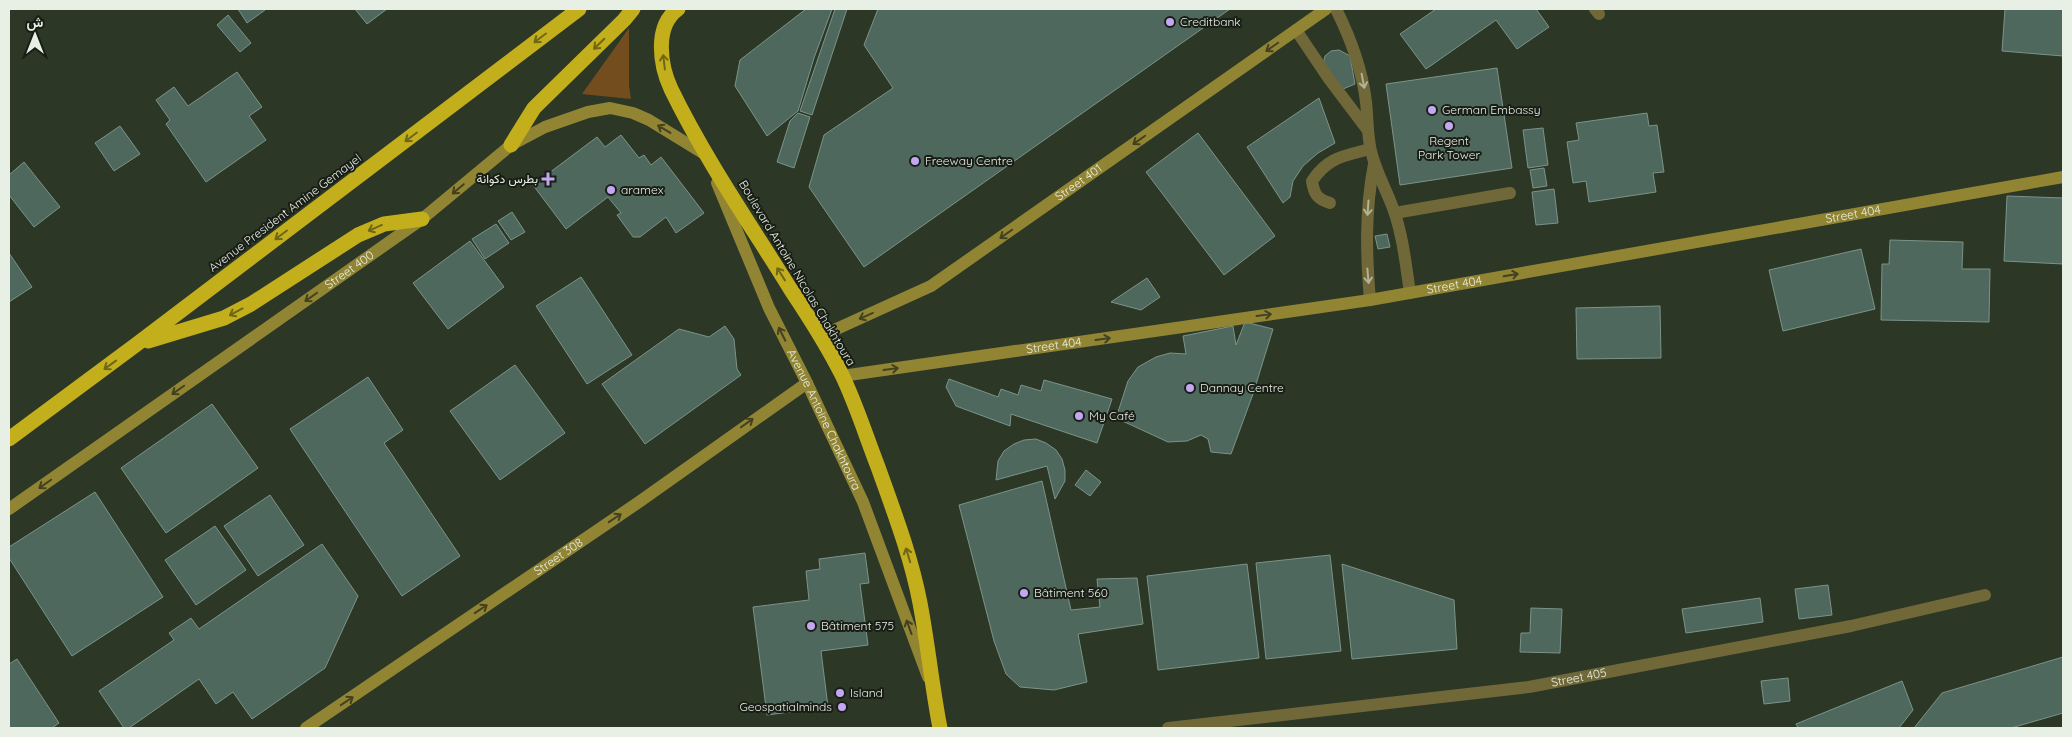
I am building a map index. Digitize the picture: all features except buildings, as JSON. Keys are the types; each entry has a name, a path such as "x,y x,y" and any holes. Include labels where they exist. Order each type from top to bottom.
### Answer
{"highway":[{"name":"Avenue President Amine Gemayel","path":"9,439 138,344 579,9"},
{"path":"511,145 534,108 633,9"},
{"path":"673,12 663,30 664,69 670,87 706,154"},
{"name":"Boulevard Antoine Nicolas Chakhtoura","path":"706,154 821,336 842,376 880,473 911,564 920,603 932,689 940,728"},
{"path":"138,344 224,318 250,304 358,235 384,224 422,218"}],"street":[{"name":"Street 401","path":"821,336 931,286 1326,9"},
{"name":"Street 400","path":"9,509 422,218 511,145 545,127 588,112 610,108 633,113 649,120 706,154"},
{"name":"Avenue Antoine Chakhtoura","path":"706,154 769,308 863,502 932,689"},
{"name":"Street 404","path":"842,376 1370,300 2063,177"},
{"name":"Street 308","path":"306,728 623,513 807,383"}],"lane":[{"path":"1336,9 1350,36 1359,62 1367,105 1366,128 1370,150 1395,213 1404,249 1410,293"},
{"path":"1296,30 1329,79 1366,128"},
{"path":"1330,203 1319,200 1314,192 1312,181 1320,170 1330,161 1339,157 1370,150"},
{"path":"1370,300 1366,252 1369,192 1374,164"},
{"path":"1395,213 1510,193"},
{"name":"Street 405","path":"1168,728 1529,687 1852,626 1985,595"}],"shaded area":[{"path":"629,28 629,86 631,99 582,94"}],"place":[{"name":"Creditbank","path":"1170,22"},
{"name":"German Embassy","path":"1432,110"},
{"name":"Regent Park Tower","path":"1449,126"},
{"name":"Freeway Centre","path":"915,161"},
{"name":"بطرس دكوانة","path":"548,179"},
{"name":"aramex","path":"611,190"},
{"name":"Dannay Centre","path":"1190,388"},
{"name":"My Café","path":"1079,416"},
{"name":"Bâtiment 560","path":"1024,593"},
{"name":"Bâtiment 575","path":"811,626"},
{"name":"Island","path":"840,693"},
{"name":"Geospatialminds","path":"842,707"}]}
